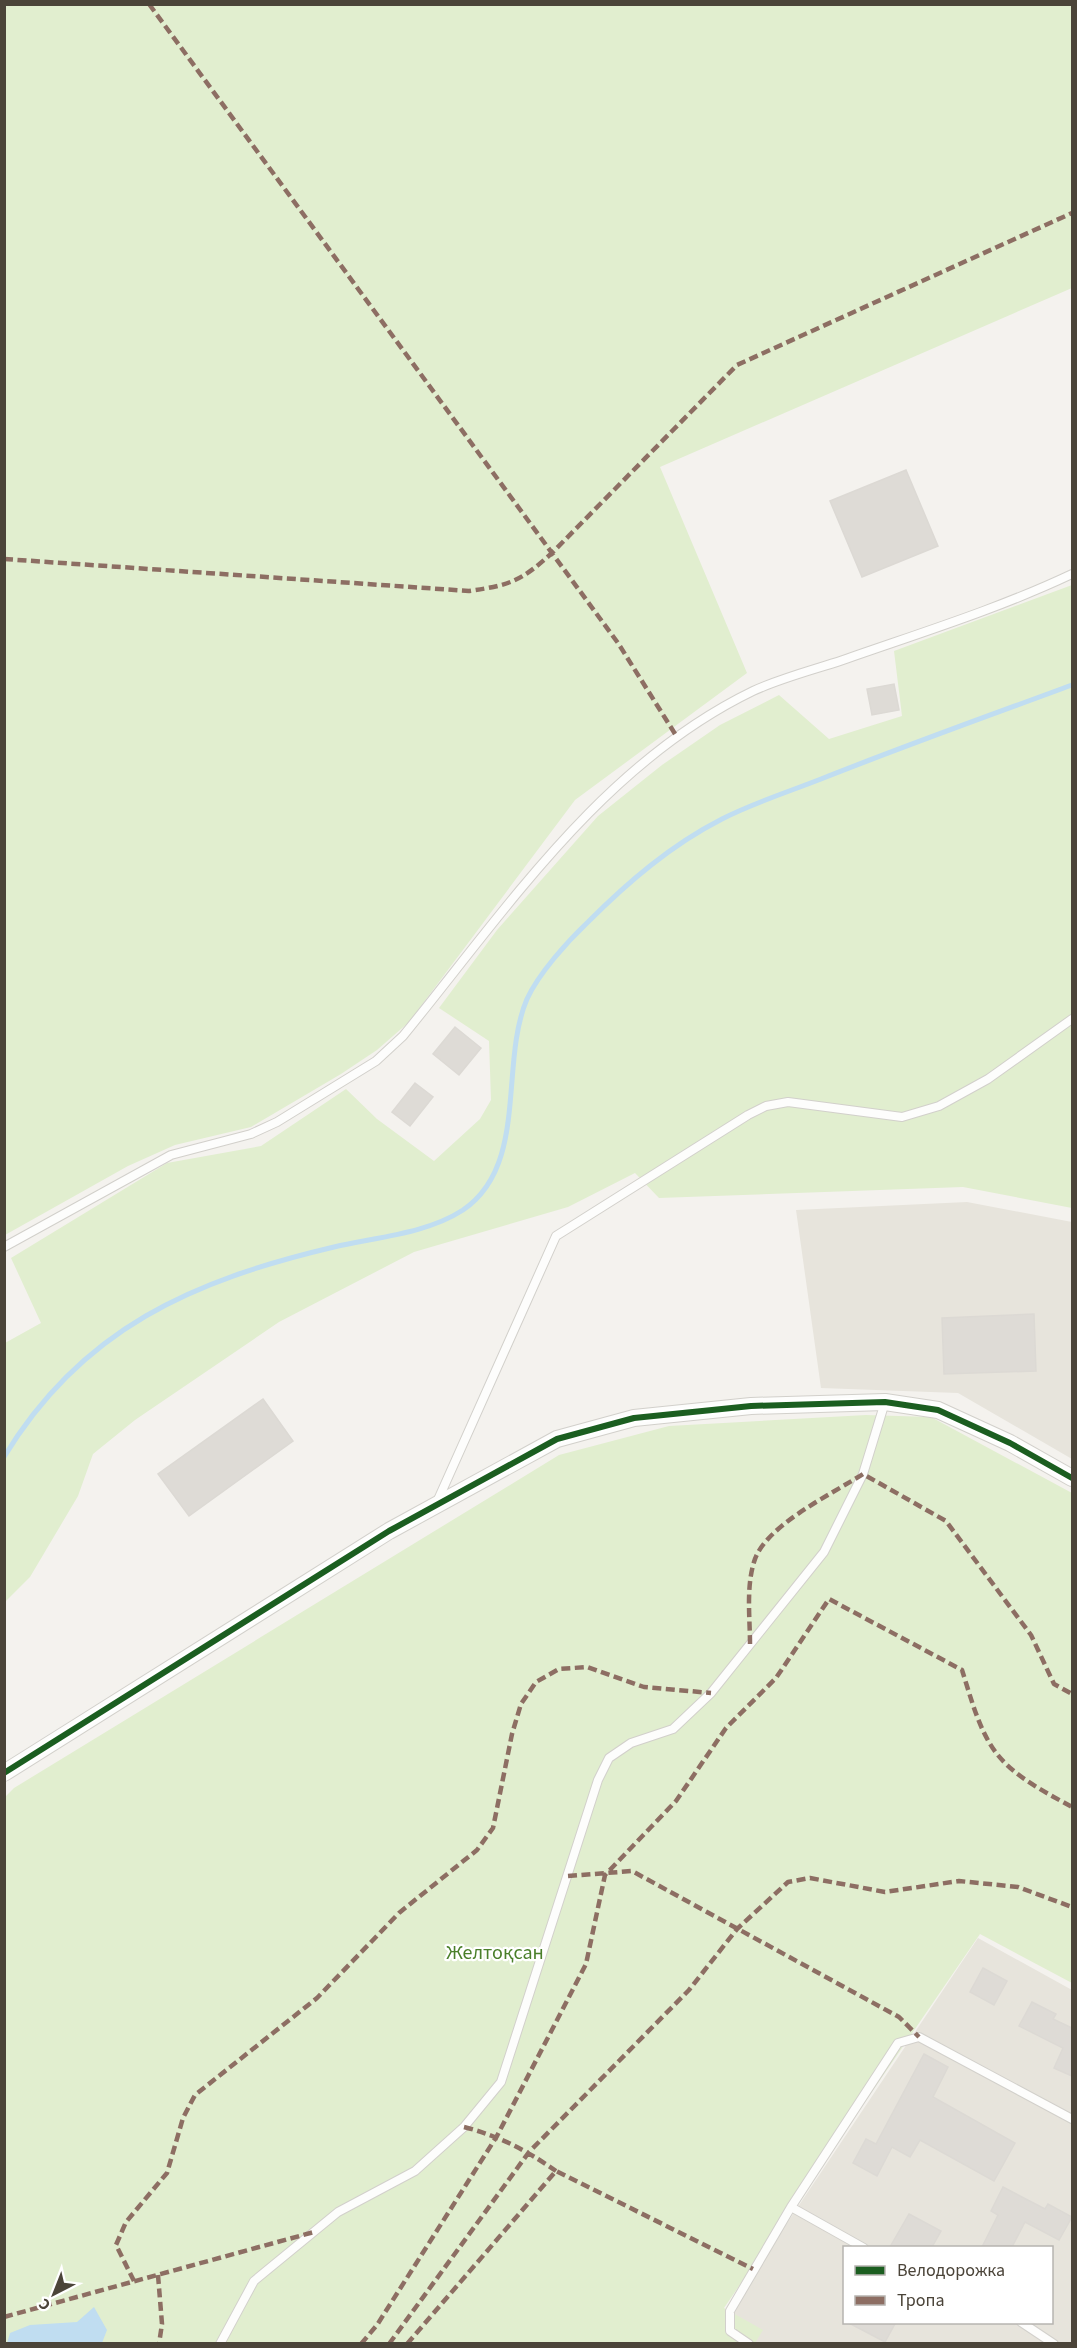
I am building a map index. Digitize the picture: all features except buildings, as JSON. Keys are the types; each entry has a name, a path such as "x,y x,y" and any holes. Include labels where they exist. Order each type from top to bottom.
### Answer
{"street":[{"path":"4,1773 389,1531 557,1439 634,1418 752,1406 885,1402 938,1410 1010,1443 1072,1478"}],"lane":[{"path":"4,1247 171,1155 242,1137 277,1122 376,1061 403,1036 571,829 608,791 677,737 753,691 1019,599 1072,574"},
{"path":"436,1505 556,1236 766,1106 788,1102 902,1117 939,1106 988,1079 1072,1019"},
{"path":"220,2343 254,2281 338,2211 415,2171 464,2127 501,2082 598,1780 609,1758 631,1743 673,1729 711,1693 824,1552 863,1474 885,1402"},
{"path":"749,2343 730,2331 730,2311 791,2207 898,2043 919,2037 1072,2119"},
{"path":"791,2207 862,2246"},
{"path":"1024,2324 1054,2343"}],"shaded area":[{"path":"967,1202 1072,1222 1072,1459 958,1393 821,1388 796,1210"},
{"path":"978,1938 1072,1990 1072,2343 706,2344"}],"green space":[{"path":"5,5 1072,5 1072,288 660,467 747,673 575,800 409,1022 377,1050 251,1127 175,1145 128,1166 5,1235"},
{"path":"1072,585 1072,1208 963,1187 659,1198 635,1173 568,1207 414,1252 279,1322 135,1420 93,1454 78,1496 30,1577 5,1602 5,1343 41,1323 11,1258 167,1163 261,1146 346,1089 377,1119 434,1161 480,1119 491,1100 489,1041 439,1008 497,930 598,816 662,765 720,725 779,695 829,739 902,716 894,651"},
{"name":"Желтоқсан","path":"866,1415 931,1417 1072,1493 1072,1983 980,1934 724,2308 763,2330 755,2343 5,2343 4,1798 14,1788 559,1455 669,1426"}],"water":[{"path":"94,2307 107,2330 102,2343 7,2343 10,2333 30,2325 77,2322"}],"waterway":[{"path":"4,1457 35,1412 69,1374 106,1343 146,1316 189,1294 283,1260 417,1230 463,1210 484,1191 497,1167 505,1141 514,1053 519,1025 532,989 554,958 580,930 619,893 668,852 703,829 746,808 1072,685"}],"marked path":[{"path":"149,4 618,643 677,737"},
{"path":"4,559 469,591 506,584 532,570 552,553 737,365 1072,213"},
{"path":"750,1644 750,1582 754,1562 760,1549 771,1536 801,1512 863,1474 946,1521 1031,1635 1054,1684 1072,1694"},
{"path":"361,2344 377,2325 497,2136 586,1964 605,1875 676,1801 726,1728 776,1678 829,1599 962,1670 980,1725 997,1754 1022,1778 1072,1807"},
{"path":"134,2281 116,2245 126,2222 167,2173 183,2118 195,2095 317,1998 399,1913 477,1850 493,1828 512,1734 521,1704 536,1682 559,1669 587,1667 644,1687 711,1693"},
{"path":"568,1876 632,1871 899,2017 919,2037"},
{"path":"389,2344 529,2152 689,1990 737,1929 788,1882 810,1878 885,1892 959,1881 1018,1887 1072,1907"},
{"path":"464,2127 512,2144 556,2171"},
{"path":"407,2344 556,2171 753,2269"},
{"path":"4,2317 314,2232"},
{"path":"158,2275 162,2324 159,2344"}],"cycle path":[{"path":"4,1773 389,1531 557,1439 634,1418 751,1406 885,1402 938,1410 1010,1443 1072,1478"}]}
